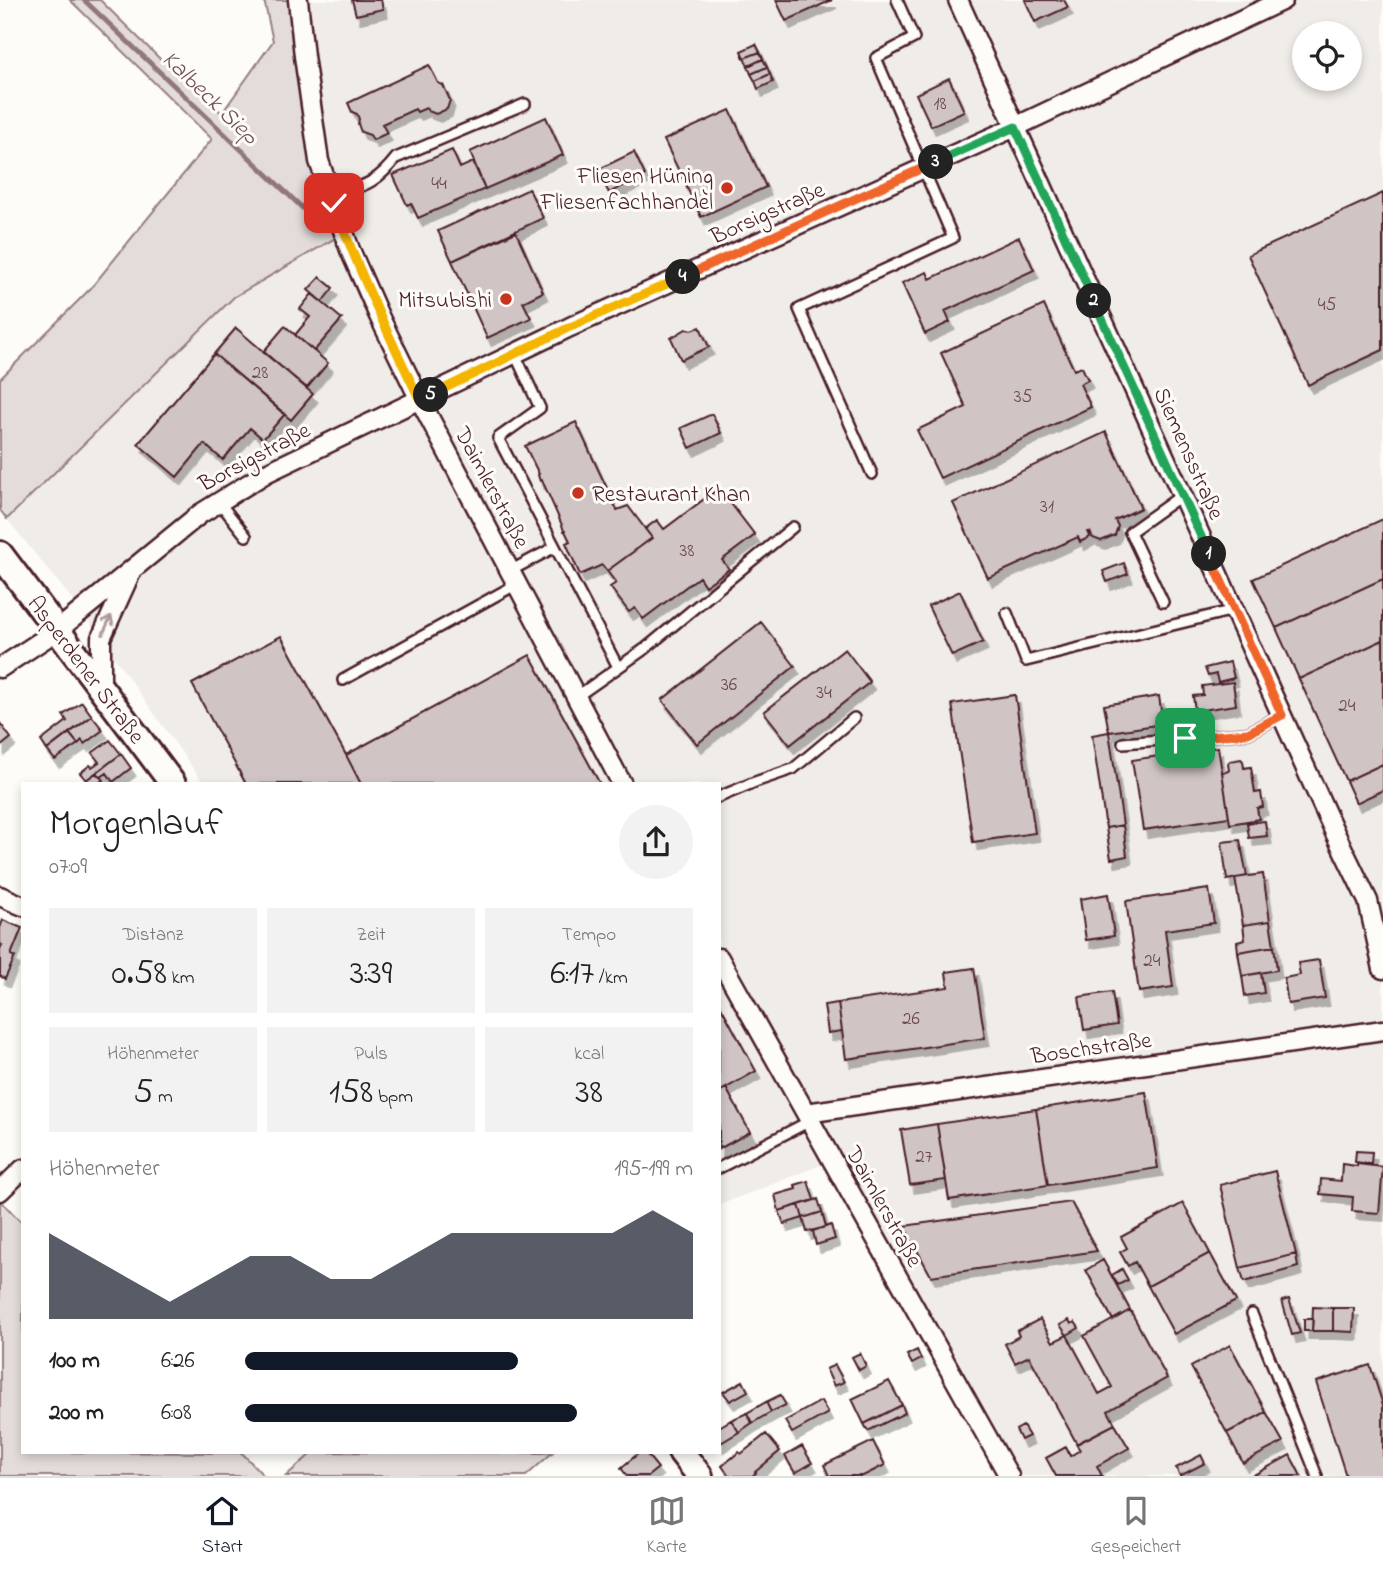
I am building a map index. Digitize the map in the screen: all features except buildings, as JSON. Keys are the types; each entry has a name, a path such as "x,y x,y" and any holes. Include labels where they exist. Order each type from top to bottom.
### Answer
{"main road":[{"name":"Asperdener Straße","path":"0,554 172,782"},
{"path":"683,1454 700,1476"}],"street":[{"name":"Daimlerstraße","path":"298,0 319,161 351,250 379,316 420,400 621,782"},
{"name":"Siemensstraße","path":"958,0 1368,901 1383,969"},
{"name":"Borsigstraße","path":"0,668 58,630 200,513 267,473 583,321 1015,127 1275,2"},
{"name":"Borsigstraße","path":"102,688 101,638 134,566"},
{"path":"0,896 21,905"},
{"name":"Daimlerstraße","path":"721,962 1009,1476"},
{"name":"Boschstraße","path":"808,1117 1383,1030"},
{"path":"0,1191 21,1171"}],"lane":[{"path":"872,474 799,309 953,238 877,58 914,38 897,0"},
{"path":"332,197 372,182 385,172 396,158 525,104"},
{"path":"515,354 540,408 498,438 618,667"},
{"path":"1163,603 1130,532 1182,495"},
{"path":"219,502 246,536"},
{"path":"576,697 646,648 793,527"},
{"path":"343,680 513,577 555,547"},
{"path":"1007,613 1026,661 1234,610"},
{"path":"1123,743 1248,733 1282,715"},
{"path":"721,796 793,769 854,718"},
{"path":"721,1167 808,1117"},
{"path":"1252,1314 1317,1476"}],"shaded area":[{"path":"70,0 100,0 159,58 222,113 273,41 264,0 299,0 308,83 344,233 234,297 7,519 0,510 0,379 91,288 212,139"},
{"path":"298,0 1383,0 1383,1476 1009,1476 831,1161 721,1204 721,782 203,782 81,610 7,519 234,297 344,233 334,203"},
{"path":"0,1200 21,1222 21,1454 243,1454 264,1476 0,1476"},
{"path":"311,1454 551,1454 526,1476 286,1476"}],"waterway":[{"name":"Kalbeck Siep","path":"84,0 314,219"}],"place":[{"name":"Fliesen Hüning Fliesenfachhandel","path":"727,188"},
{"name":"Mitsubishi","path":"506,299"},
{"name":"Restaurant Khan","path":"578,493"}],"route":[{"path":"334,203 379,316 420,400 570,327 1015,127 1282,715 1248,733 1185,738"}]}
